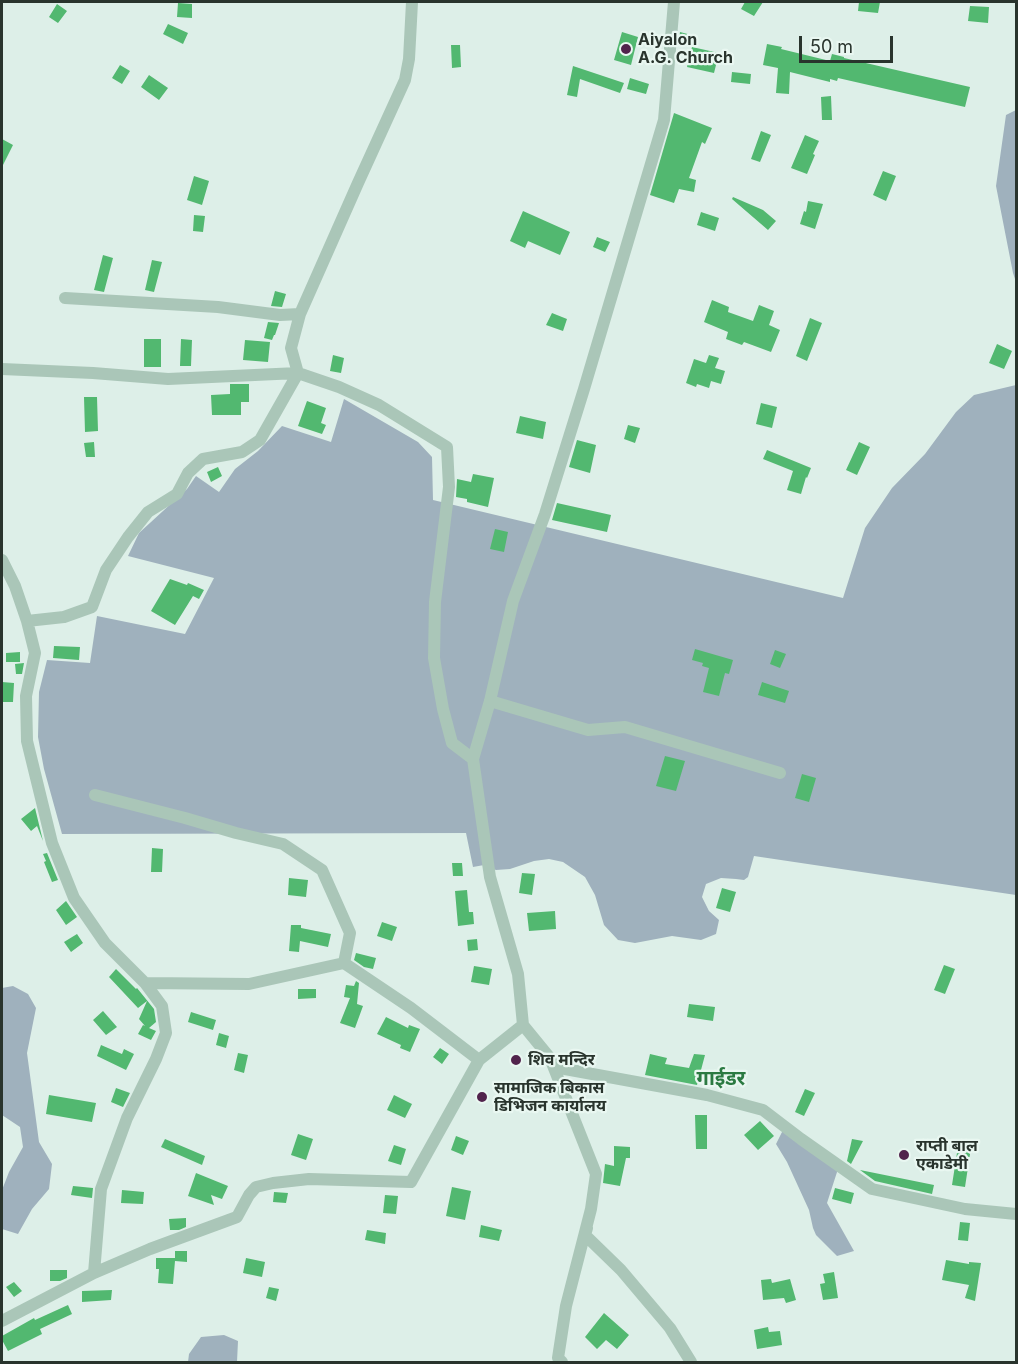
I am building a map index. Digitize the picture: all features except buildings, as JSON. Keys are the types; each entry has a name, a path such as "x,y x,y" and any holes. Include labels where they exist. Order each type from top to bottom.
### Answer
{"street":[{"path":"27,621 64,617 92,607 106,570 128,537 148,512 177,494 188,472 202,459 242,452 260,440 298,373 291,348 300,314 405,80 409,59 412,2"},
{"path":"674,2 664,120 545,514 513,601 490,701 473,759 490,878 518,974 523,1025 550,1058 565,1069 707,1095 763,1110 872,1189 965,1209 1017,1214"},
{"path":"65,298 219,307 280,315 300,314"},
{"path":"2,369 168,379 298,373 339,387 379,405 447,447 449,487 435,602 434,658 443,709 452,742 473,759"},
{"path":"2,560 15,586 35,653 26,696 27,741 52,843 75,898 105,943 145,983 162,1006 166,1033 127,1118 101,1189 94,1273"},
{"path":"490,701 588,730 625,727 780,773"},
{"path":"95,795 283,844 322,870 350,933 344,963"},
{"path":"145,983 249,984 344,963 411,1008 479,1060"},
{"path":"2,1321 94,1273 150,1249 237,1217 256,1187 309,1179 411,1182 479,1060 523,1025"},
{"path":"550,1058 596,1174 585,1235 621,1270 670,1328 691,1362"},
{"path":"562,1362 558,1358 566,1306 591,1209"}],"shaded area":[{"path":"1016,110 1016,282 996,186 1006,115"},
{"path":"1016,385 1016,895 754,856 748,877 744,880 721,878 706,884 702,897 709,911 719,920 716,934 701,940 672,936 635,943 618,940 604,925 595,895 585,877 563,862 549,859 510,869 496,870 484,865 473,867 466,833 62,834 44,769 38,737 39,692 47,660 90,663 97,616 185,634 214,578 128,556 139,533 187,489 196,476 219,492 235,469 258,451 282,426 331,442 344,399 418,442 432,457 433,500 843,598 865,528 892,488 925,454 956,412 974,395"},
{"path":"13,986 28,994 36,1008 27,1053 39,1142 52,1164 49,1189 32,1209 18,1234 2,1229 2,1190 23,1147 20,1127 2,1115 2,988"},
{"path":"783,1130 838,1169 827,1203 854,1251 837,1256 816,1235 809,1210 776,1144"},
{"path":"224,1335 238,1341 237,1362 188,1362 189,1354 201,1337"}],"place":[{"name":"Aiyalon A.G. Church","path":"626,49"},
{"name":"शिव मन्दिर","path":"516,1060"},
{"name":"सामाजिक बिकास डिभिजन कार्यालय","path":"482,1097"},
{"name":"राप्ती बाल एकाडेमी","path":"904,1155"}],"district":[{"name":"गाईडर","path":"721,1079"}]}
